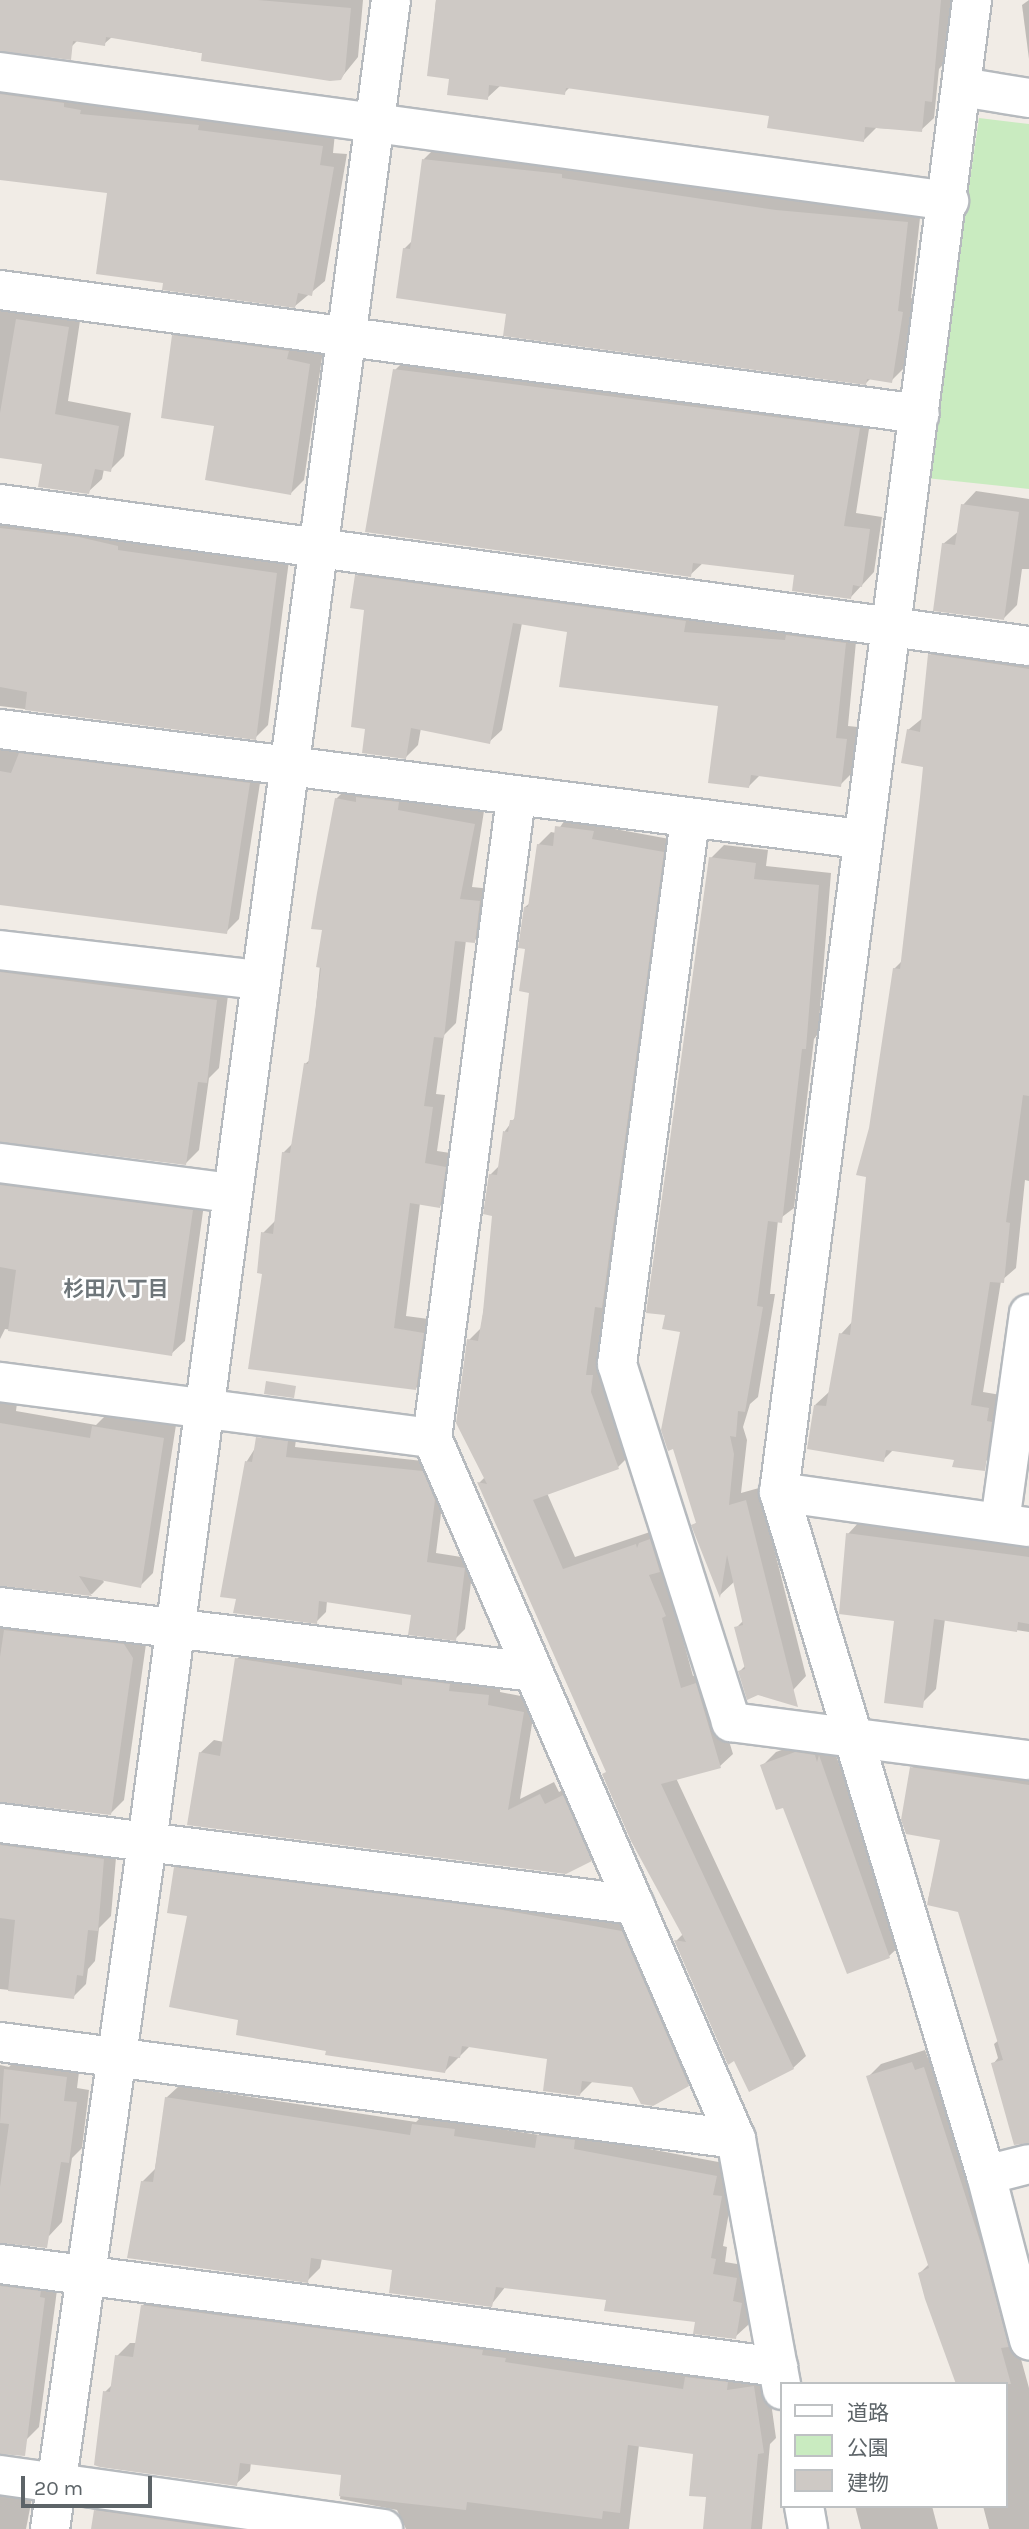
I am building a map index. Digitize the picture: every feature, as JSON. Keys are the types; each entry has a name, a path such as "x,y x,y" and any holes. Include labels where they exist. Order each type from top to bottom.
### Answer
{"street":[{"path":"50,2529 118,2059 316,548 347,335 372,123 391,0"},
{"path":"972,0 949,201 860,839 779,1492 849,1736 986,2175 1029,2340"},
{"path":"0,72 949,201"},
{"path":"962,87 1029,97"},
{"path":"0,290 920,414"},
{"path":"0,504 1029,646"},
{"path":"0,729 516,798 860,839"},
{"path":"0,2264 780,2379 736,2139 432,1438 516,798"},
{"path":"690,820 617,1364 731,1722 1029,1760"},
{"path":"0,950 260,980"},
{"path":"0,1163 232,1193"},
{"path":"779,1492 1014,1524 1029,1314"},
{"path":"0,1382 432,1438"},
{"path":"0,1607 173,1631 533,1672"},
{"path":"0,1823 635,1905"},
{"path":"0,2042 736,2139"},
{"path":"986,2175 1029,2164"},
{"path":"0,2475 383,2529"},
{"path":"804,2508 808,2529"}],"green space":[{"path":"979,118 1029,124 1029,489 926,478"}],"building":[{"path":"0,0 258,0 351,8 345,72 341,80 330,81 201,61 202,53 106,37 105,46 73,41 71,60 0,51"},
{"path":"436,0 941,0 932,102 925,101 922,132 865,127 864,142 767,128 769,116 566,88 565,95 489,85 488,100 447,95 449,79 427,76"},
{"path":"0,94 64,103 64,107 81,110 80,114 199,125 198,130 323,146 320,165 334,167 312,296 298,293 295,308 162,290 163,283 96,274 107,193 0,180"},
{"path":"422,159 562,174 562,178 776,210 908,222 898,311 903,312 892,383 867,379 866,385 503,336 506,314 396,298 403,248 410,249"},
{"path":"16,319 69,327 55,414 119,426 111,472 95,469 89,494 38,487 42,464 0,458 0,413"},
{"path":"172,335 289,351 287,359 310,364 291,495 205,480 214,426 161,418"},
{"path":"393,369 860,428 844,526 870,529 862,587 853,585 851,599 792,591 794,575 693,563 691,577 365,532"},
{"path":"961,504 1019,512 1004,620 933,611 942,543 955,545"},
{"path":"0,528 79,537 118,546 118,550 277,573 256,740 25,710 27,692 0,687"},
{"path":"355,575 686,621 684,632 785,640 786,635 846,643 836,738 847,739 841,787 751,775 749,788 708,783 718,706 559,687 567,632 513,623 490,744 411,728 406,759 362,753 365,729 351,727 364,610 350,608"},
{"path":"928,654 1029,669 1029,1096 1023,1095 1006,1222 1010,1223 1004,1283 990,1282 971,1405 989,1408 987,1421 992,1422 985,1471 952,1467 954,1460 886,1450 884,1462 807,1449 814,1405 826,1406 839,1333 850,1335 866,1177 856,1175 869,1128 893,968 900,969 923,767 901,763 907,729 920,732"},
{"path":"19,753 250,783 227,934 0,905 0,771 11,773"},
{"path":"356,797 399,802 398,810 475,824 460,899 480,901 475,943 455,941 444,1038 434,1037 424,1106 433,1107 425,1163 446,1167 440,1208 410,1203 394,1328 424,1333 416,1390 248,1369 262,1274 257,1273 261,1232 273,1234 282,1152 290,1153 304,1063 308,1064 321,968 316,967 322,930 311,929 317,893 335,798 356,802"},
{"path":"555,826 594,831 592,839 664,852 602,1308 595,1307 586,1375 593,1375 591,1392 619,1469 533,1500 563,1569 636,1544 637,1548 639,1543 650,1539 660,1572 649,1575 666,1616 662,1618 681,1688 696,1683 721,1768 661,1784 794,2069 749,2092 734,2061 728,2065 674,1940 686,1942 631,1841 602,1774 606,1772 477,1482 487,1484 456,1423 467,1339 478,1341 483,1312 492,1216 483,1214 489,1174 497,1175 503,1131 508,1132 510,1120 514,1120 529,993 519,991 525,949 518,948 524,907 528,907 537,844 553,846"},
{"path":"709,857 756,863 754,879 819,885 806,1049 802,1049 782,1223 768,1221 757,1306 763,1307 745,1412 738,1411 736,1437 730,1436 734,1454 729,1505 746,1500 798,1707 758,1695 747,1700 738,1671 745,1669 734,1627 743,1625 727,1555 720,1598 691,1525 696,1523 673,1449 668,1451 661,1430 680,1332 662,1329 665,1315 646,1313"},
{"path":"0,972 217,1000 207,1083 198,1082 186,1165 0,1142"},
{"path":"0,1185 193,1210 172,1356 8,1331 16,1270 0,1267"},
{"path":"266,1381 296,1386 294,1398 264,1394"},
{"path":"0,1423 90,1438 92,1426 164,1438 141,1588 79,1576 92,1596 0,1586"},
{"path":"256,1437 288,1441 286,1457 423,1471 435,1500 427,1562 465,1568 456,1641 408,1635 411,1615 319,1601 317,1624 233,1613 236,1599 220,1597 245,1461 252,1462"},
{"path":"846,1533 1029,1557 1029,1624 1018,1622 1017,1632 934,1619 923,1708 884,1703 894,1621 839,1614"},
{"path":"4,1630 124,1644 133,1658 111,1815 0,1802 0,1657"},
{"path":"235,1658 402,1685 402,1678 450,1684 449,1691 489,1695 488,1705 524,1712 508,1810 540,1794 545,1804 563,1795 592,1861 566,1874 187,1825 199,1752 220,1756"},
{"path":"795,1752 815,1755 817,1762 819,1755 890,1958 847,1974 783,1808 776,1810 760,1765"},
{"path":"910,1767 1029,1785 1029,2143 1014,2145 991,2063 1003,2060 958,1912 927,1905 940,1840 906,1834 901,1820"},
{"path":"0,1845 104,1859 98,1931 88,1930 83,1976 77,1975 74,1999 8,1991 15,1920 0,1918"},
{"path":"174,1867 497,1909 622,1931 689,2086 653,2106 641,2104 632,2087 582,2081 580,2096 543,2091 547,2059 462,2046 460,2058 449,2056 445,2073 325,2055 326,2051 236,2035 238,2020 169,2007 187,1916 167,1913"},
{"path":"912,2062 915,2070 924,2067 982,2247 1009,2347 1001,2348 1011,2384 955,2382 918,2273 929,2268 866,2076"},
{"path":"4,2069 67,2077 64,2101 77,2102 69,2163 61,2162 47,2248 0,2243 0,2187 9,2124 0,2123"},
{"path":"165,2097 410,2135 412,2124 455,2129 454,2136 535,2148 537,2135 575,2140 574,2149 717,2176 713,2195 722,2196 711,2258 716,2259 713,2274 737,2278 733,2301 742,2303 736,2339 693,2334 695,2322 604,2311 606,2300 496,2287 492,2307 389,2293 392,2270 311,2258 308,2283 127,2258 141,2181 153,2182"},
{"path":"0,2286 41,2291 40,2297 45,2298 25,2456 0,2454"},
{"path":"141,2305 483,2350 482,2355 506,2358 505,2362 683,2389 685,2377 728,2382 727,2390 754,2386 764,2453 758,2454 751,2529 703,2529 706,2497 689,2496 693,2454 628,2445 620,2513 603,2511 602,2519 467,2502 466,2510 339,2496 341,2475 240,2463 237,2486 94,2465 103,2391 110,2392 115,2355 133,2357"},
{"path":"94,2510 226,2529 91,2529"}],"district":[{"name":"杉田八丁目","path":"116,1289"}]}
